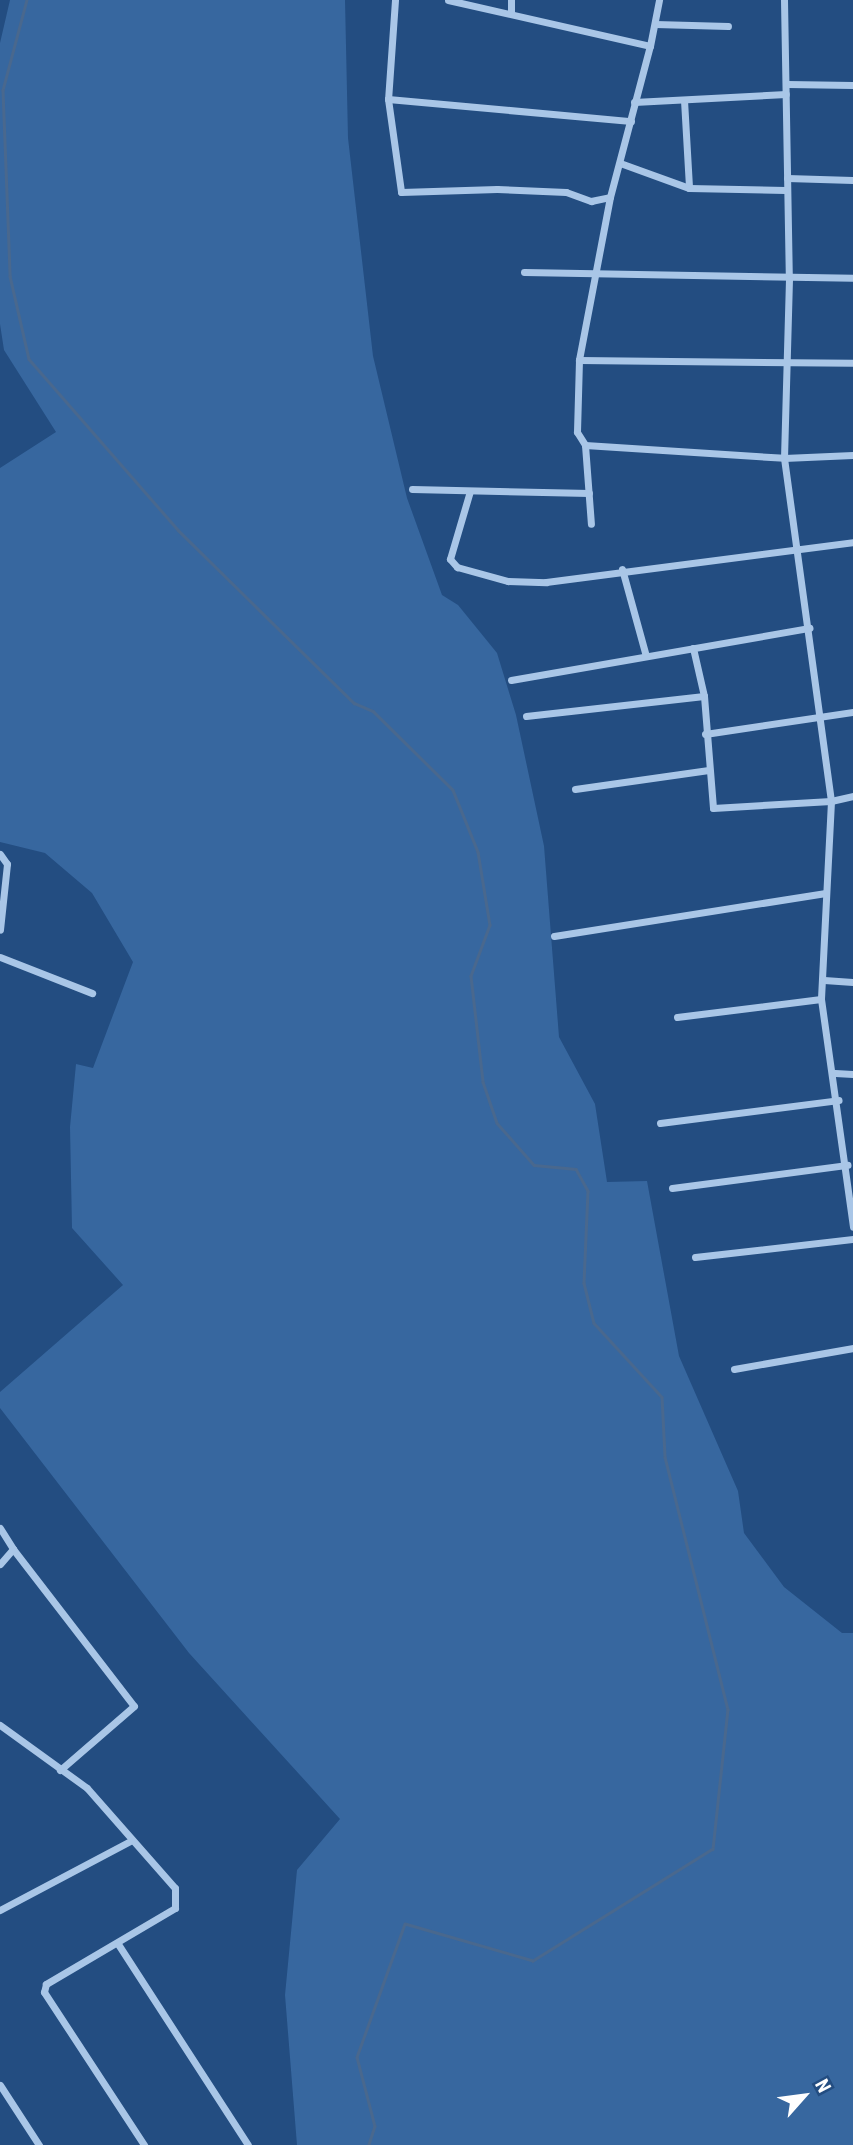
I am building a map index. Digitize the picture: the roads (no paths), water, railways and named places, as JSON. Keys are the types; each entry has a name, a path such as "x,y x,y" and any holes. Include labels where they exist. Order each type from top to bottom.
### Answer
{"street":[{"path":"395,0 388,99 401,192 497,189 566,192 591,201 610,197"},
{"path":"448,0 511,12 650,46"},
{"path":"511,0 511,12"},
{"path":"591,524 585,444 577,432 579,360 593,274 610,197 650,46 659,0"},
{"path":"784,0 787,84 785,190 789,279 784,458 810,628 831,801 821,999 849,1160 853,1227"},
{"path":"654,24 729,26"},
{"path":"787,84 853,85"},
{"path":"635,102 786,94"},
{"path":"388,99 631,121"},
{"path":"684,100 689,188"},
{"path":"620,163 689,188 785,190"},
{"path":"787,177 853,180"},
{"path":"524,272 789,279 853,278"},
{"path":"579,360 786,366 853,363"},
{"path":"585,444 784,458 853,455"},
{"path":"412,489 589,493"},
{"path":"470,491 450,552 457,567 522,583 853,542"},
{"path":"622,569 646,656"},
{"path":"511,680 810,628"},
{"path":"693,648 704,695 713,808 831,801 853,796"},
{"path":"526,716 704,695"},
{"path":"705,734 853,712"},
{"path":"575,789 709,770"},
{"path":"0,854 6,864 0,930"},
{"path":"554,936 827,893"},
{"path":"0,957 92,993"},
{"path":"824,980 853,982"},
{"path":"677,1017 821,999"},
{"path":"835,1073 853,1074"},
{"path":"660,1123 839,1100"},
{"path":"672,1188 849,1160"},
{"path":"695,1257 853,1239"},
{"path":"734,1368 853,1348"},
{"path":"0,1528 13,1549 134,1706 60,1770"},
{"path":"0,1564 13,1549"},
{"path":"0,1725 87,1788 175,1888 179,1900 175,1908 118,1944 46,1983 44,1992 144,2145"},
{"path":"0,1910 132,1840"},
{"path":"118,1944 248,2145"},
{"path":"0,2085 39,2145"}],"waterway":[{"path":"27,0 3,90 10,276 29,359 178,530 354,703 373,711 453,790 478,852 490,925 471,976 483,1082 497,1123 534,1165 576,1169 588,1191 584,1283 594,1323 662,1397 665,1457 728,1709 713,1849 533,1961 405,1924 357,2057 375,2126 369,2145"}]}
